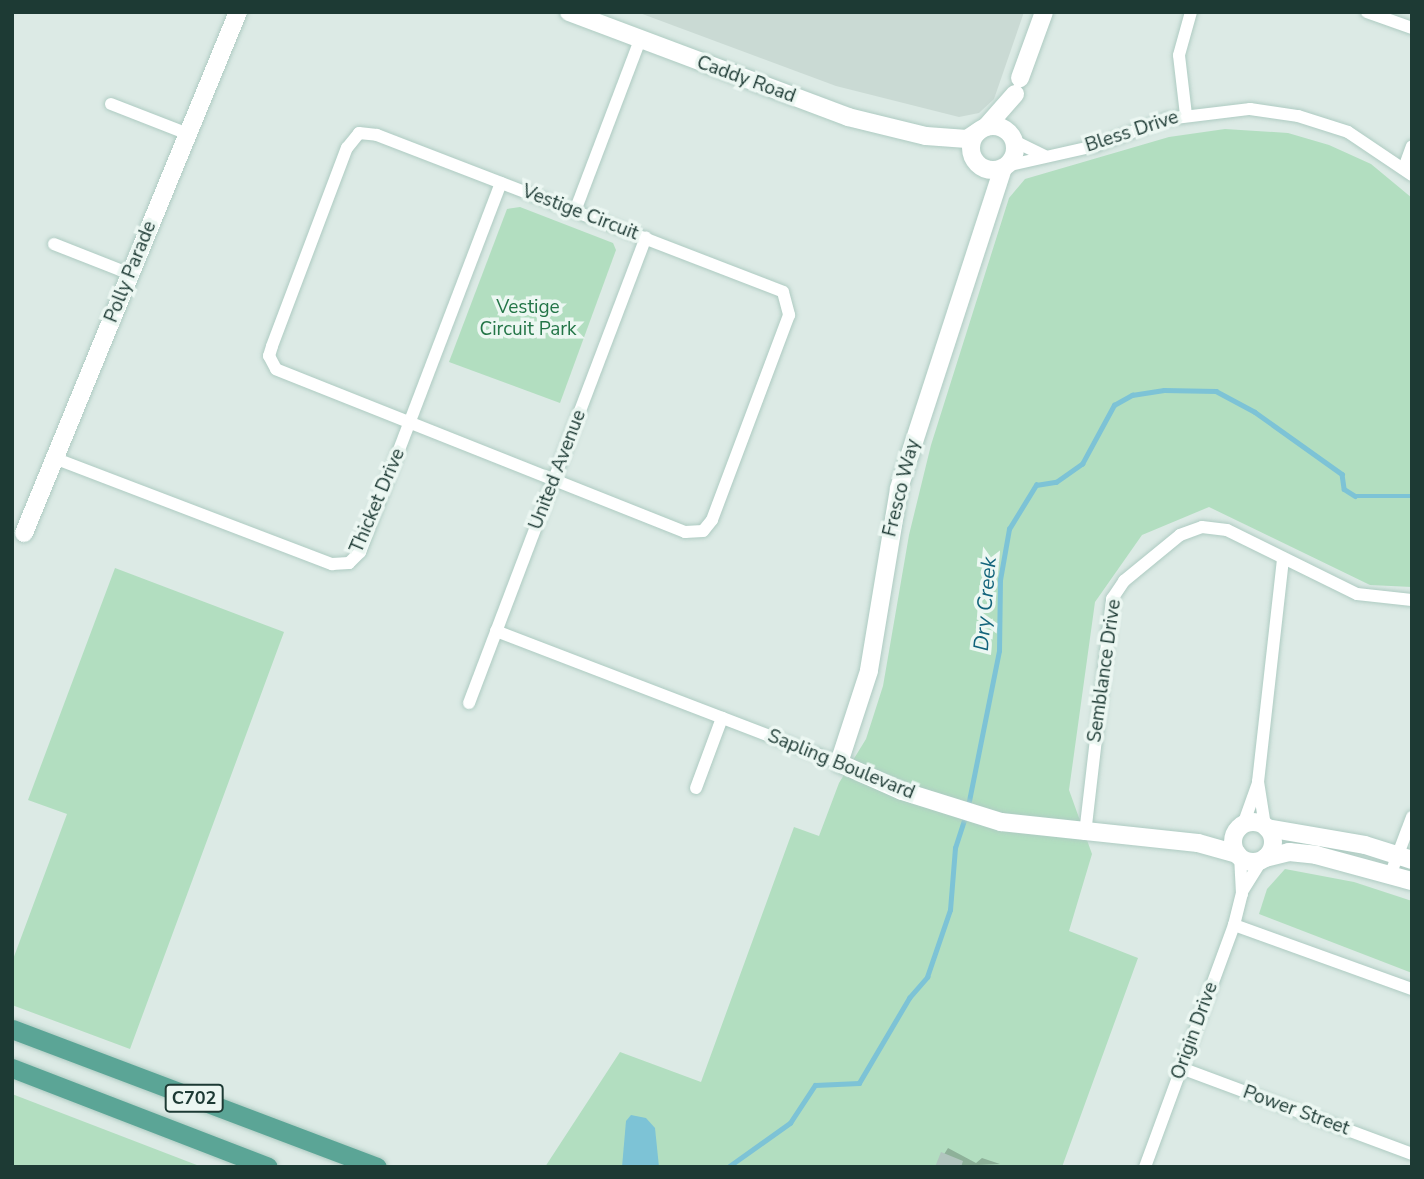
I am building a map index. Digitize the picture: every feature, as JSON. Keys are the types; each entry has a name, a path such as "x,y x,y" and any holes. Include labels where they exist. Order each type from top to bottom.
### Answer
{"main road":[{"name":"C702","path":"12,1029 377,1167"},
{"name":"C702","path":"12,1069 268,1167"}],"street":[{"name":"Polly Parade","path":"24,533 238,12"},
{"name":"Caddy Road","path":"569,12 848,117 926,136 967,139 982,129"},
{"path":"1018,86 972,145 976,161 990,170 1004,167 1014,155 1018,86 1044,12"},
{"path":"1186,115 1179,55 1191,12"},
{"path":"1367,12 1412,28"},
{"path":"575,211 640,40"},
{"path":"111,104 188,134"},
{"name":"Bless Drive","path":"1004,167 1095,146 1148,124 1186,115 1250,109 1298,116 1357,136 1408,171"},
{"path":"982,129 1001,127 1013,139 1045,156"},
{"name":"Vestige Circuit","path":"359,133 367,133 575,211 776,287 788,298 789,315 709,526 691,533 554,481 540,471 285,375 269,356 347,148 359,133"},
{"name":"Caddy Road","path":"926,136 976,161"},
{"path":"1408,171 1412,146"},
{"name":"Fresco Way","path":"976,161 985,182 984,218"},
{"name":"Fresco Way","path":"839,763 869,671 899,489 984,218 1004,167"},
{"name":"Thicket Drive","path":"54,458 341,565 360,552 501,183"},
{"name":"United Avenue","path":"469,703 646,238"},
{"path":"54,244 130,274"},
{"name":"Semblance Drive","path":"1085,834 1110,607 1117,588 1180,535 1202,527 1227,530 1364,596 1412,600"},
{"path":"1283,558 1258,782 1233,841 1238,856 1263,859 1297,852 1391,873 1412,881"},
{"name":"Sapling Boulevard","path":"496,631 930,800 1000,822 1085,834 1199,843 1238,856"},
{"path":"696,788 722,718"},
{"path":"1258,782 1266,827 1273,844 1263,859"},
{"path":"1391,873 1404,858 1412,817"},
{"path":"1241,826 1266,827 1404,858"},
{"name":"Sapling Boulevard","path":"1199,843 1241,826"},
{"name":"Origin Drive","path":"1238,856 1242,894"},
{"name":"Origin Drive","path":"1145,1167 1234,925 1242,894 1263,859"},
{"path":"1234,925 1412,989"},
{"name":"Power Street","path":"1181,1068 1412,1154"}],"shaded area":[{"path":"637,12 1024,12 994,99 979,113 959,117 836,86"}],"green space":[{"path":"1225,129 1288,133 1329,145 1371,164 1412,198 1412,587 1370,585 1209,507 1142,535 1095,602 1069,790 1092,854 1069,931 1138,958 1062,1167 545,1167 620,1052 701,1082 794,827 819,836 839,783 866,739 883,686 909,535 931,445 1009,198 1025,179 1169,137"},
{"name":"Vestige Circuit Park","path":"520,207 613,243 616,250 560,403 449,362 507,209"},
{"path":"115,568 284,632 130,1049 12,1005 12,962 67,814 28,800"},
{"path":"1285,869 1354,882 1412,901 1412,973 1259,914 1267,889"},
{"path":"12,1094 202,1167 12,1167"}],"water":[{"path":"631,1115 646,1118 655,1128 659,1167 622,1167 626,1121"}],"building":[{"path":"941,1152 963,1161 961,1167 935,1167"}],"waterway":[{"name":"Dry Creek","path":"968,806 999,651 1000,580 1009,529 1036,485 1056,482 1082,464 1114,405 1132,395 1164,390 1216,391 1255,412 1342,474 1344,489 1355,496 1412,496"},
{"name":"Dry Creek","path":"728,1167 790,1123 815,1085 859,1083 909,998 927,977 950,910 955,848 966,815"}]}
